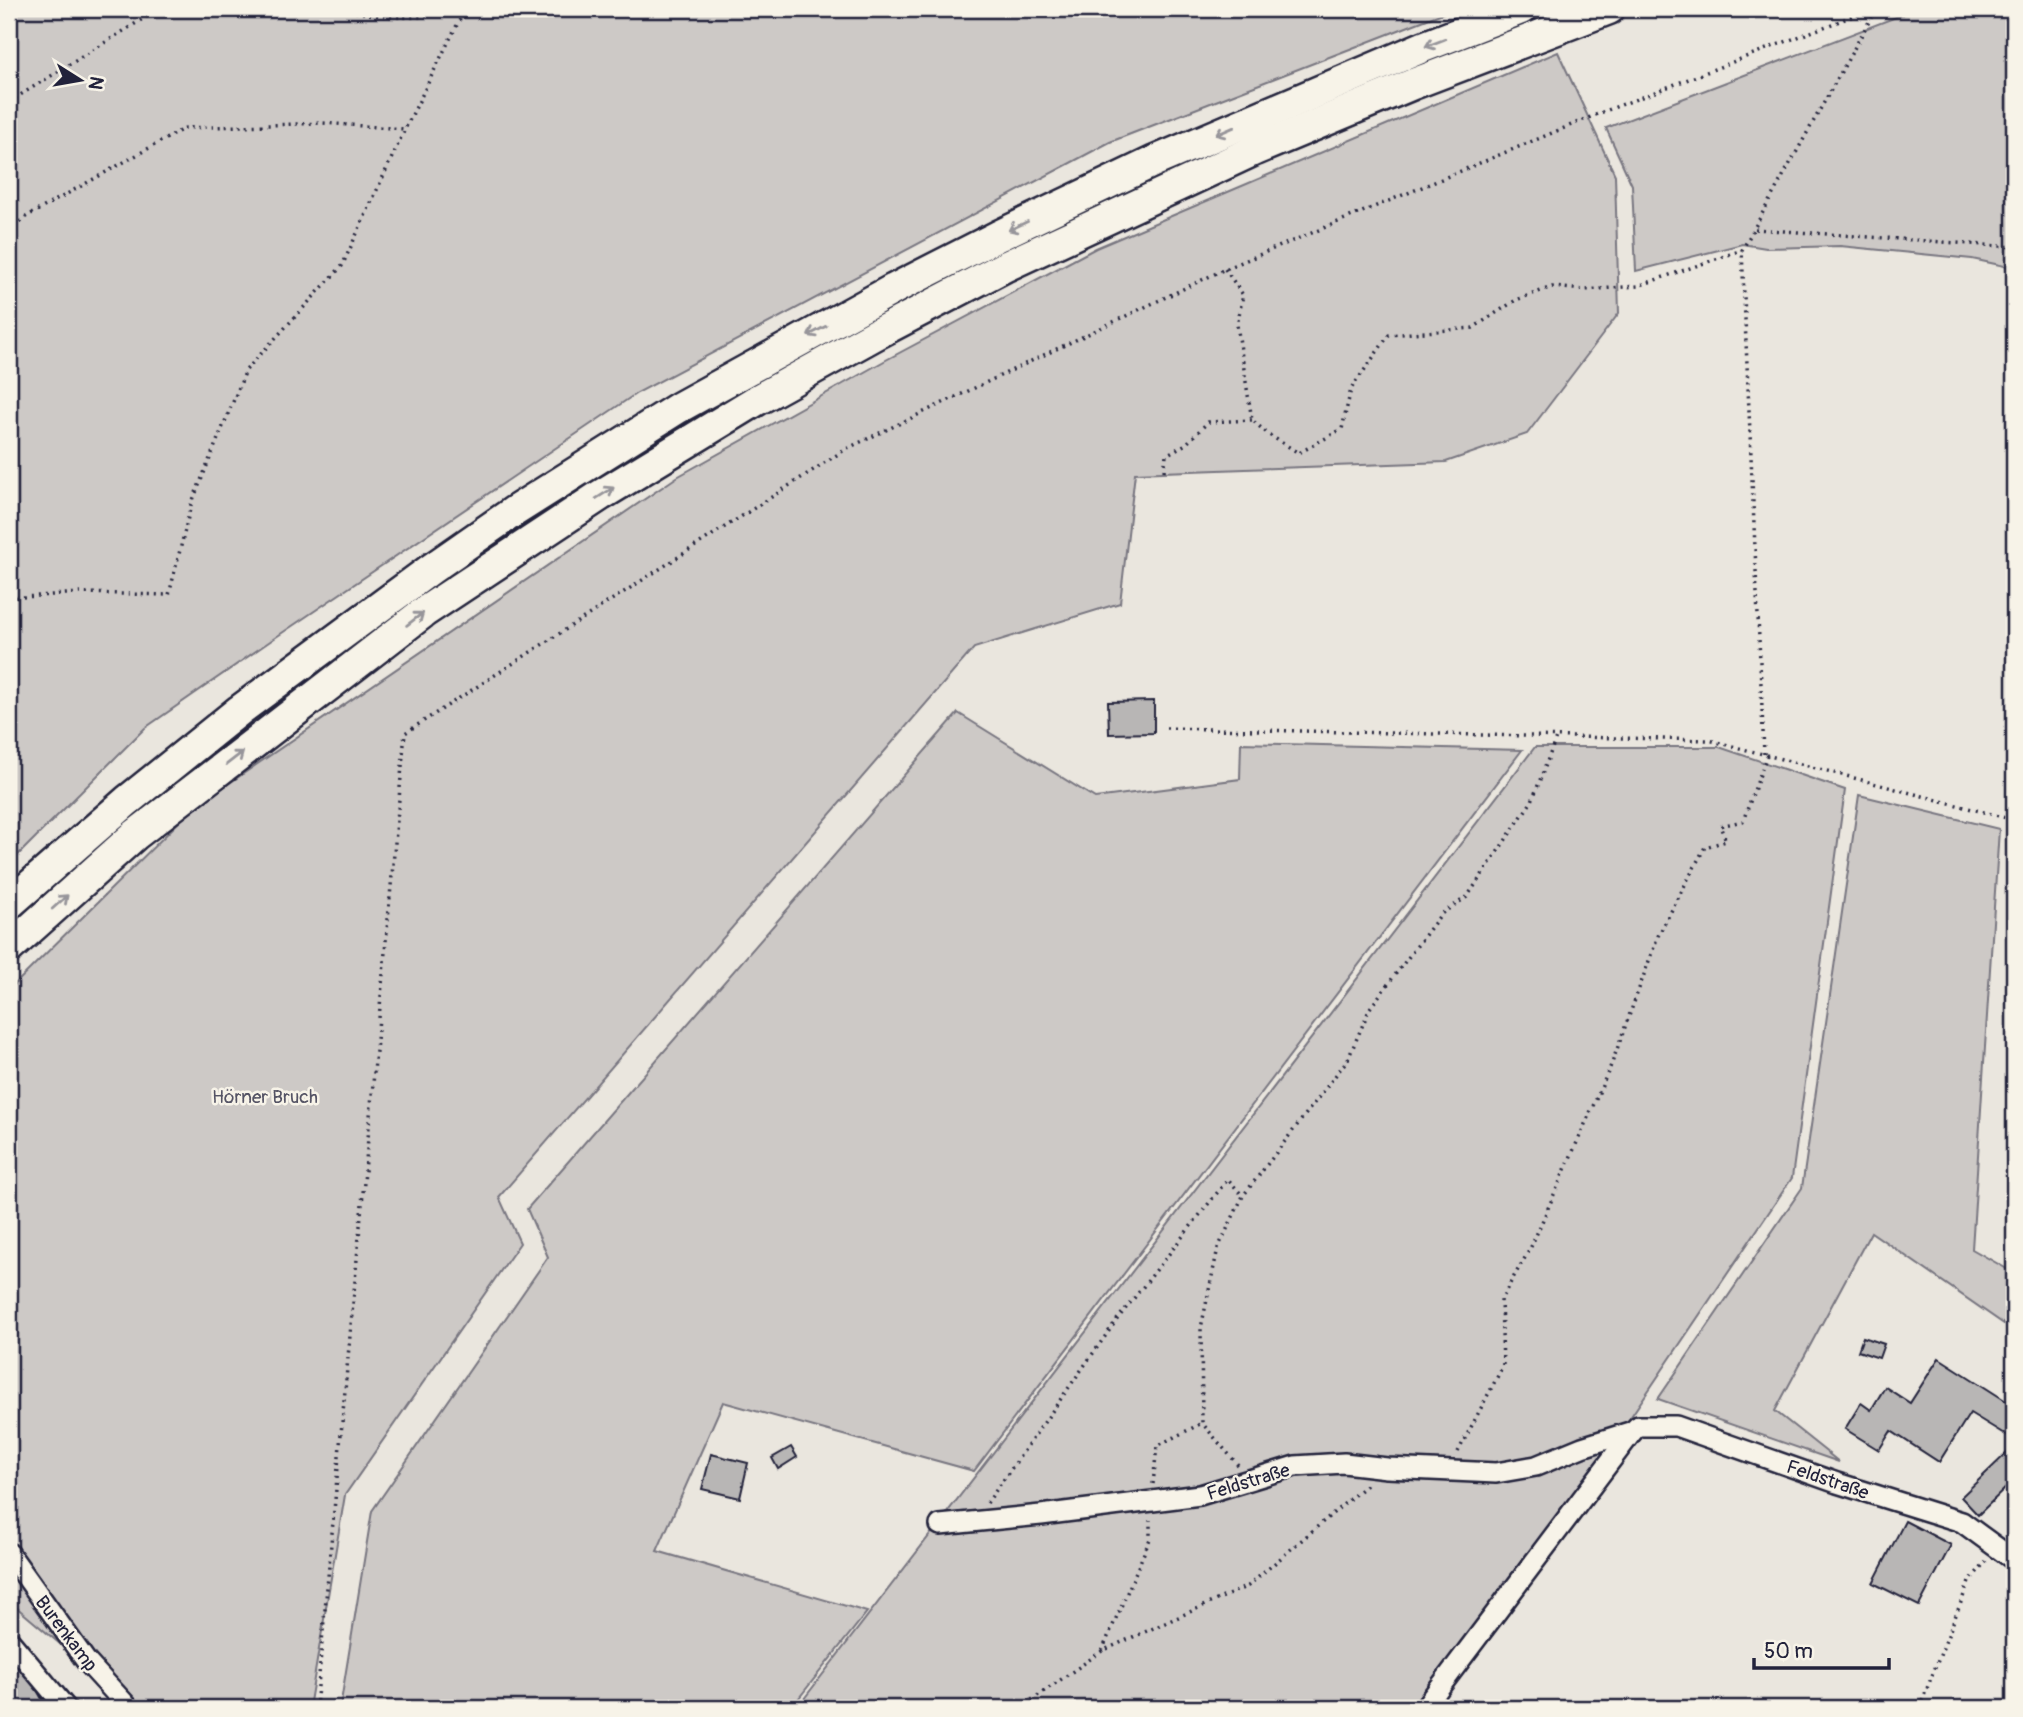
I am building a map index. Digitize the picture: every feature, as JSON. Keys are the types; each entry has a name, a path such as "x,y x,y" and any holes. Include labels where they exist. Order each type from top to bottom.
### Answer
{"highway":[{"path":"9,904 127,801 251,702 513,512 678,408 917,278 1154,161 1423,47 1521,9"},
{"path":"9,948 135,835 424,612 601,495 757,400 1004,268 1255,150 1413,84 1609,9"}],"street":[{"name":"Feldstraße","path":"940,1525 1200,1495 1295,1466 1345,1462 1387,1468 1496,1473 1536,1466 1582,1447 1633,1431 1638,1426 1676,1426 1837,1483 1962,1522 2014,1560"},
{"path":"1424,1708 1633,1431"},
{"name":"Burenkamp","path":"9,1553 86,1661 129,1708"},
{"path":"9,1640 66,1708"}],"path":[{"path":"9,102 159,9"},
{"path":"349,9 384,16 432,16 464,9"},
{"path":"9,598 80,593 169,595 191,505 246,370 342,266 464,9"},
{"path":"1448,1471 1503,1366 1502,1299 1530,1249 1612,1063 1658,936 1705,847 1726,841 1720,826 1743,821 1765,755 1742,250 1873,9"},
{"path":"316,1708 405,733 846,449 1225,269 1605,111 1873,9"},
{"path":"9,231 24,218 186,128 322,123 405,129"},
{"path":"1755,229 2014,247"},
{"path":"1225,269 1243,295 1237,325 1252,420 1269,435 1300,453 1342,429 1351,389 1389,335 1473,327 1516,300 1552,287 1585,290 1638,286 1742,250"},
{"path":"1164,471 1166,455 1186,444 1209,422 1252,420"},
{"path":"1166,727 1709,740 2014,821"},
{"path":"1251,1479 1202,1423 1200,1328 1218,1248 1243,1196 1348,1059 1370,1008 1441,914 1467,897 1532,801 1556,738"},
{"path":"973,1522 1116,1321 1227,1178 1243,1196"},
{"path":"1102,1651 1150,1539 1157,1446 1202,1423"},
{"path":"1020,1708 1102,1651 1248,1587 1387,1468"},
{"path":"1920,1708 1969,1583 1995,1548"}],"green space":[{"path":"9,9 1453,9 1110,142 637,393 145,728 9,864"},
{"path":"1917,9 2014,9 2014,268 1972,259 1840,246 1766,248 1742,244 1636,271 1632,185 1606,128"},
{"name":"Hörner Bruch","path":"1558,52 1615,175 1619,313 1527,434 1446,462 1135,473 1120,603 974,648 499,1197 520,1243 345,1495 309,1708 136,1708 9,1601 9,990 193,808 677,477 886,360 1096,248"},
{"path":"958,713 1095,798 1240,779 1241,743 1522,750 974,1471 723,1402 657,1551 867,1612 791,1708 340,1708 372,1511 548,1257 527,1209"},
{"path":"1535,747 1719,747 1845,790 1792,1178 1609,1449 1426,1708 797,1708"},
{"path":"1859,795 1999,829 1972,1249 2014,1273 2014,1331 1871,1232 1775,1411 1839,1462 1658,1399 1802,1188"}],"building":[{"path":"1154,701 1154,733 1109,734 1108,702"},
{"path":"1863,1337 1884,1344 1879,1358 1858,1351"},
{"path":"1939,1358 2014,1406 2014,1440 1970,1413 1939,1462 1891,1431 1879,1450 1845,1429 1861,1403 1871,1410 1885,1387 1910,1403"},
{"path":"791,1447 797,1457 778,1469 772,1458"},
{"path":"2012,1448 2014,1480 1978,1515 1961,1497"},
{"path":"711,1454 748,1463 740,1498 702,1489"},
{"path":"1905,1521 1951,1545 1919,1606 1873,1583"},
{"path":"9,1650 21,1662 45,1708 9,1708"}]}
